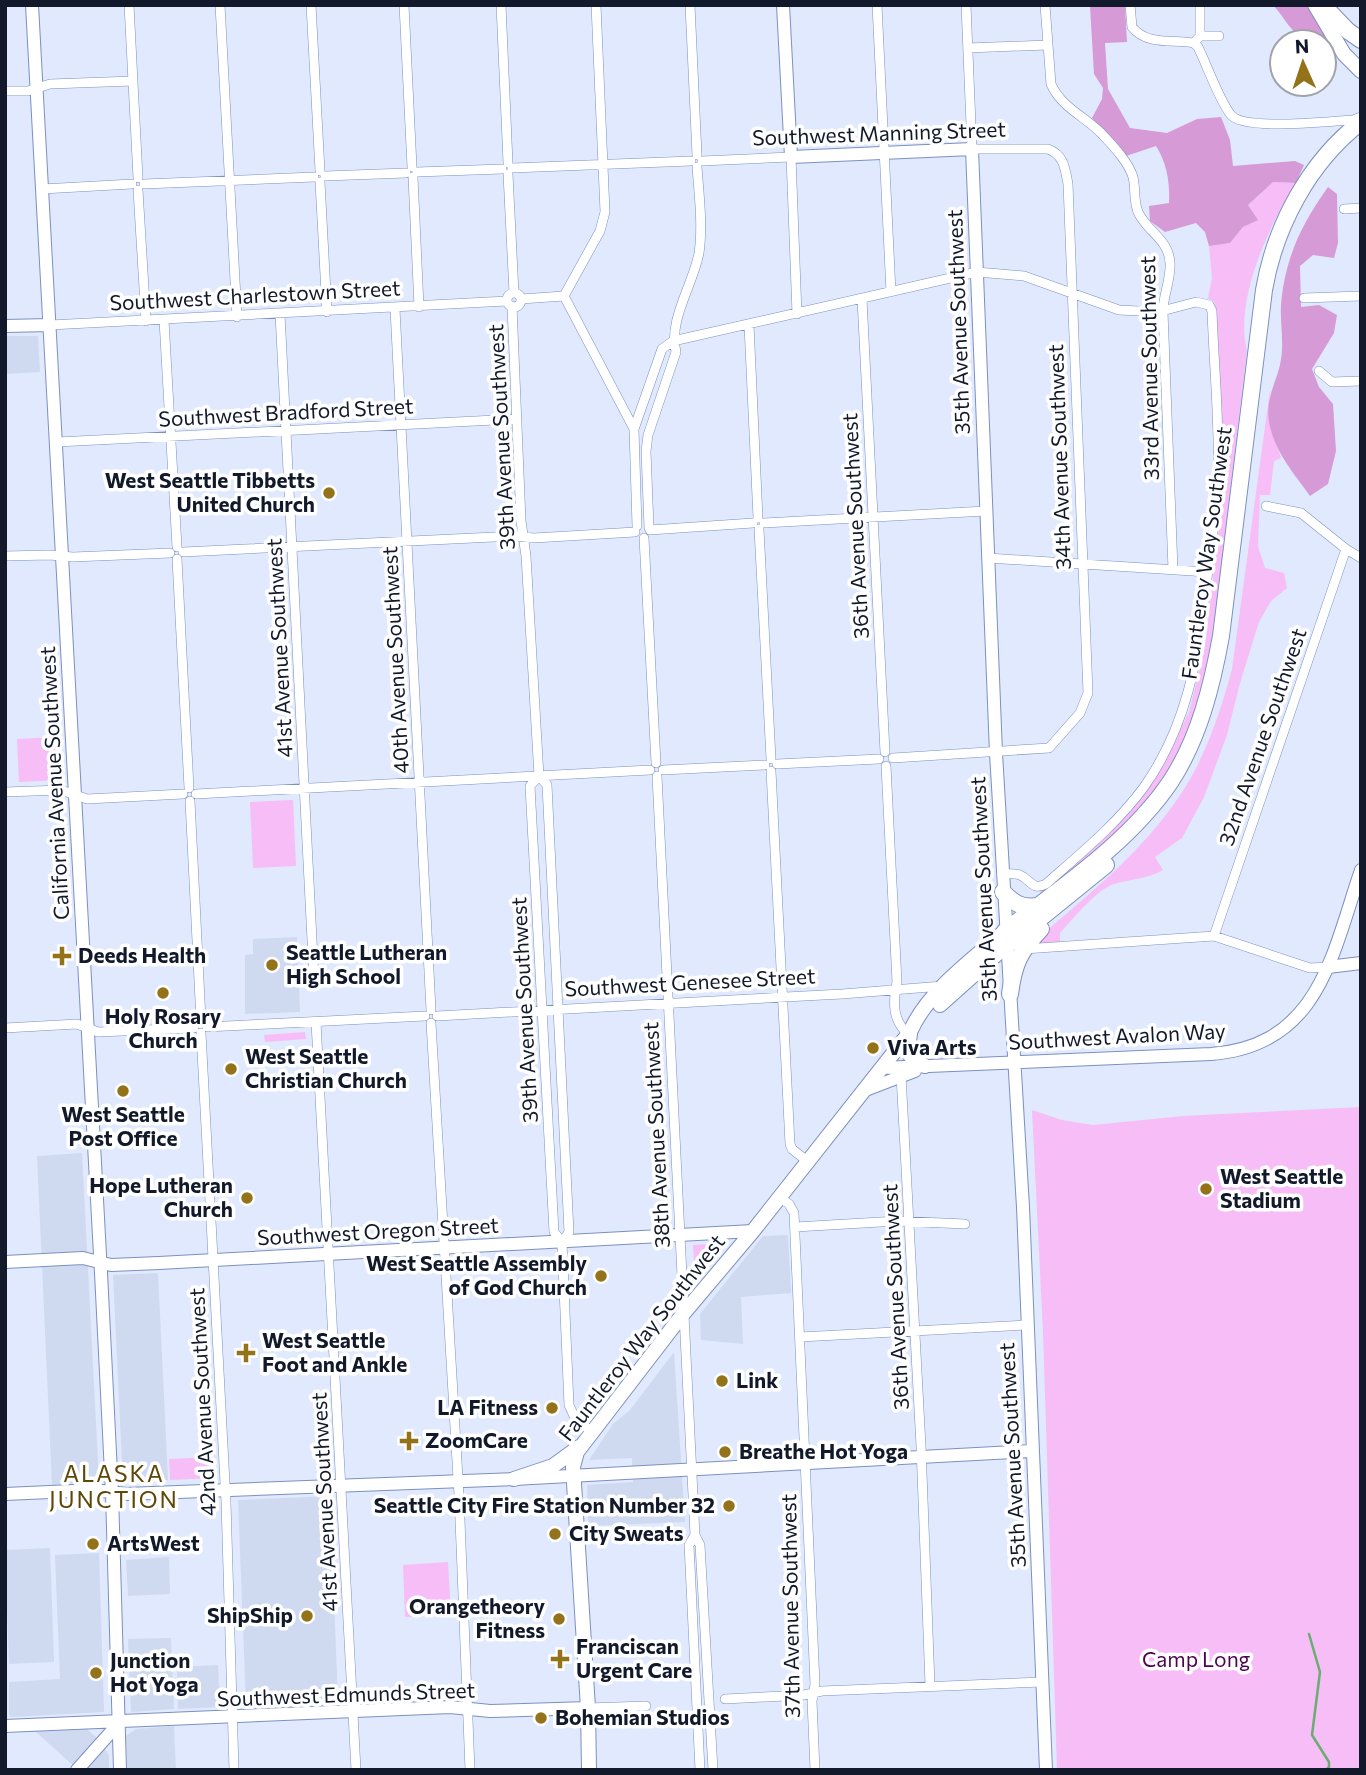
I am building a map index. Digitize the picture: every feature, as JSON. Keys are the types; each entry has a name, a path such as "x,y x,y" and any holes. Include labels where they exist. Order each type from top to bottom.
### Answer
{"highway":[{"path":"1323,5 1348,31 1361,40"},
{"path":"1312,183 1339,142 1361,120"},
{"path":"1312,183 1361,136"},
{"name":"Fauntleroy Way Southwest","path":"1011,942 1116,856 1166,805 1203,740 1226,668 1278,274 1312,183"},
{"name":"Fauntleroy Way Southwest","path":"1011,942 1038,906 1123,836 1148,811 1172,779 1202,715 1221,636 1266,275 1278,237 1312,183"},
{"path":"1003,892 1017,905 1038,906"},
{"path":"1010,994 1013,970 1011,942"}],"main road":[{"name":"California Avenue Southwest","path":"32,5 101,1263 112,1493 120,1770"},
{"path":"783,5 790,157"},
{"path":"1316,5 1361,57"},
{"path":"1316,5 1344,54 1361,71"},
{"name":"Southwest Manning Street","path":"790,157 972,149"},
{"name":"35th Avenue Southwest","path":"972,149 996,752 1003,892 1011,942"},
{"name":"Southwest Charlestown Street","path":"5,326 50,325"},
{"name":"Southwest Avalon Way","path":"862,1091 903,1071 930,1065 1211,1054 1247,1047 1279,1032 1309,1004 1328,967 1361,870"},
{"name":"Fauntleroy Way Southwest","path":"589,1770 588,1708 574,1475 575,1457 580,1446 909,1033 916,1018 945,986 1011,942"},
{"name":"Fauntleroy Way Southwest","path":"909,1033 1011,942"},
{"path":"1328,967 1361,963"},
{"name":"35th Avenue Southwest","path":"1010,994 1023,1207 1046,1770"},
{"path":"909,1033 910,1058 930,1065"},
{"name":"Southwest Avalon Way","path":"881,1068 903,1071"},
{"name":"Southwest Oregon Street","path":"5,1262 83,1258 111,1265 753,1231"},
{"path":"514,1479 553,1466 580,1446"},
{"path":"5,1494 95,1490 126,1494 514,1479 1032,1451"},
{"name":"Southwest Edmunds Street","path":"5,1726 450,1707 490,1711 588,1708"},
{"path":"77,1770 119,1723"}],"street":[{"path":"129,5 146,321"},
{"path":"220,5 237,317"},
{"path":"311,5 327,312"},
{"path":"404,5 419,307"},
{"name":"39th Avenue Southwest","path":"501,5 508,169 518,296"},
{"path":"564,296 604,222 596,5"},
{"path":"643,531 648,435 676,352 673,341 698,255 690,5"},
{"path":"877,5 891,292"},
{"name":"35th Avenue Southwest","path":"966,5 972,149"},
{"path":"968,48 1047,45 1045,5"},
{"path":"1130,5 1132,27 1142,35 1160,41 1197,40 1219,36"},
{"path":"1200,5 1197,40 1230,113 1237,120 1269,124 1361,120"},
{"name":"33rd Avenue Southwest","path":"1047,45 1051,84 1062,101 1090,123 1129,168 1138,213 1165,243 1168,254 1169,273 1163,312 1172,569"},
{"path":"5,91 50,84 133,81"},
{"name":"Southwest Manning Street","path":"972,149 1037,147 1057,152"},
{"name":"34th Avenue Southwest","path":"996,752 1049,748 1080,713 1088,693 1068,184 1062,159 1057,152"},
{"path":"790,157 797,314"},
{"name":"Southwest Manning Street","path":"42,189 790,157"},
{"path":"1344,209 1361,208"},
{"path":"634,429 662,349 673,341 977,272 1024,276 1119,310 1163,312"},
{"path":"510,304 508,295 564,296"},
{"path":"564,296 634,429 643,531"},
{"path":"1304,298 1361,296"},
{"name":"36th Avenue Southwest","path":"862,299 897,1023 909,1033"},
{"name":"Fauntleroy Way Southwest","path":"1002,874 1020,875 1036,887 1046,884 1119,816 1144,786 1166,748 1186,703 1201,636 1218,482 1212,311 1209,305 1196,302 1163,312"},
{"name":"39th Avenue Southwest","path":"510,304 539,776 547,785 569,1232 562,1242"},
{"name":"Southwest Charlestown Street","path":"50,325 510,304"},
{"name":"40th Avenue Southwest","path":"395,309 458,1481 470,1770"},
{"name":"41st Avenue Southwest","path":"280,314 314,979"},
{"name":"42nd Avenue Southwest","path":"164,320 226,1490 234,1770"},
{"path":"749,325 790,1144 792,1149 807,1161"},
{"path":"1319,371 1332,382 1361,382"},
{"name":"Southwest Bradford Street","path":"57,442 517,419"},
{"path":"1266,506 1301,513 1346,550 1361,558"},
{"path":"5,556 177,553 643,531 986,511"},
{"name":"38th Avenue Southwest","path":"643,531 695,1535 701,1545 713,1770"},
{"name":"32nd Avenue Southwest","path":"1214,936 1346,550"},
{"path":"988,558 1208,572"},
{"path":"5,792 61,790 87,799 996,752"},
{"name":"39th Avenue Southwest","path":"539,776 530,786 554,1232 562,1242 569,1405 574,1416 591,1432"},
{"path":"1011,942 1071,944 1214,936 1310,968 1328,967"},
{"name":"Southwest Genesee Street","path":"5,1028 77,1024 98,1032 895,991 945,986"},
{"name":"41st Avenue Southwest","path":"316,1022 356,1770"},
{"name":"36th Avenue Southwest","path":"903,1071 930,1685"},
{"name":"37th Avenue Southwest","path":"779,1196 792,1207 795,1227 807,1463 815,1770"},
{"path":"795,1227 898,1222 965,1224"},
{"path":"800,1337 1026,1325"},
{"name":"38th Avenue Southwest","path":"695,1535 689,1545 700,1770"},
{"path":"725,1699 930,1685 1043,1682"},
{"name":"Southwest Edmunds Street","path":"588,1708 646,1706"}],"shaded area":[{"path":"1125,5 1127,42 1105,43 1108,89 1130,128 1167,133 1197,119 1221,117 1230,140 1233,166 1295,161 1304,165 1296,183 1273,182 1248,205 1258,220 1243,227 1230,243 1209,246 1205,232 1196,223 1165,232 1150,221 1149,206 1169,203 1167,173 1160,153 1156,146 1126,156 1092,118 1102,99 1103,88 1094,74 1090,6"},
{"path":"1273,5 1307,5 1320,28 1292,28"},
{"path":"1328,187 1337,194 1338,243 1334,258 1313,255 1300,266 1301,307 1319,305 1337,315 1334,333 1312,369 1319,387 1333,404 1336,451 1328,484 1310,496 1280,453 1268,413 1281,359 1281,305 1286,272 1302,229"},
{"path":"5,336 38,336 40,372 5,374"},
{"name":"Seattle Lutheran High School","path":"297,937 300,1012 245,1014 245,955 253,954 253,939"},
{"path":"82,1153 99,1481 52,1485 37,1156"},
{"path":"788,1235 791,1293 741,1297 743,1344 701,1340 700,1314 763,1236"},
{"path":"158,1273 168,1480 123,1483 113,1275"},
{"path":"674,1352 685,1522 588,1526 587,1485 633,1482 632,1458 589,1460 613,1424 630,1410"},
{"path":"330,1496 338,1701 246,1705 238,1500"},
{"path":"50,1548 54,1662 9,1664 5,1550"},
{"path":"99,1553 104,1712 11,1717 9,1682 60,1679 55,1555"},
{"path":"169,1557 170,1594 128,1596 126,1560"},
{"path":"171,1638 174,1709 131,1712 128,1639"},
{"path":"218,1665 220,1707 178,1709 177,1667"},
{"path":"174,1726 176,1770 127,1770 126,1736 136,1729"},
{"path":"86,1728 109,1755 109,1770 78,1770 35,1731"}],"green space":[{"path":"1273,182 1296,183 1265,241 1256,264 1245,309 1247,351 1217,604 1208,661 1194,717 1169,770 1143,806 1094,854 1040,895 1040,892 1102,840 1162,766 1189,712 1205,647 1221,511 1216,312 1214,302 1208,298 1212,278 1209,246 1230,243 1243,227 1257,220 1248,205"},
{"path":"1270,390 1269,421 1281,458 1274,461 1270,495 1260,495 1258,546 1265,568 1284,573 1287,588 1271,601 1259,622 1227,735 1204,797 1182,838 1155,857 1163,870 1107,887 1060,933 1060,943 1031,944 1120,866 1160,823 1193,774 1205,748 1232,669"},
{"path":"57,737 60,780 19,782 17,739"},
{"path":"293,800 296,866 253,868 250,802"},
{"path":"305,1032 306,1039 265,1042 264,1035"},
{"name":"Camp Long","path":"1361,1107 1361,1770 1057,1770 1043,1332 1032,1110 1062,1120 1093,1125 1183,1116"},
{"path":"693,1245 722,1245 695,1277"},
{"path":"213,1457 214,1478 170,1480 169,1459"},
{"path":"448,1562 451,1615 405,1617 403,1565"}],"waterway":[{"path":"1309,1634 1320,1672 1312,1735 1329,1762 1326,1770"}],"place":[{"name":"West Seattle Tibbetts United Church","path":"329,493"},
{"name":"Deeds Health","path":"62,956"},
{"name":"Seattle Lutheran High School","path":"272,965"},
{"name":"Holy Rosary Church","path":"163,993"},
{"name":"Viva Arts","path":"873,1048"},
{"name":"West Seattle Christian Church","path":"231,1069"},
{"name":"West Seattle Post Office","path":"123,1091"},
{"name":"West Seattle Stadium","path":"1206,1189"},
{"name":"Hope Lutheran Church","path":"247,1198"},
{"name":"West Seattle Assembly of God Church","path":"601,1276"},
{"name":"West Seattle Foot and Ankle","path":"246,1353"},
{"name":"Link","path":"722,1381"},
{"name":"LA Fitness","path":"552,1408"},
{"name":"ZoomCare","path":"409,1441"},
{"name":"Breathe Hot Yoga","path":"725,1452"},
{"name":"Seattle City Fire Station Number 32","path":"729,1506"},
{"name":"City Sweats","path":"555,1534"},
{"name":"ArtsWest","path":"93,1544"},
{"name":"ShipShip","path":"307,1616"},
{"name":"Orangetheory Fitness","path":"559,1619"},
{"name":"Franciscan Urgent Care","path":"560,1659"},
{"name":"Junction Hot Yoga","path":"96,1673"},
{"name":"Bohemian Studios","path":"541,1718"}],"district":[{"name":"ALASKA JUNCTION","path":"114,1487"}]}
